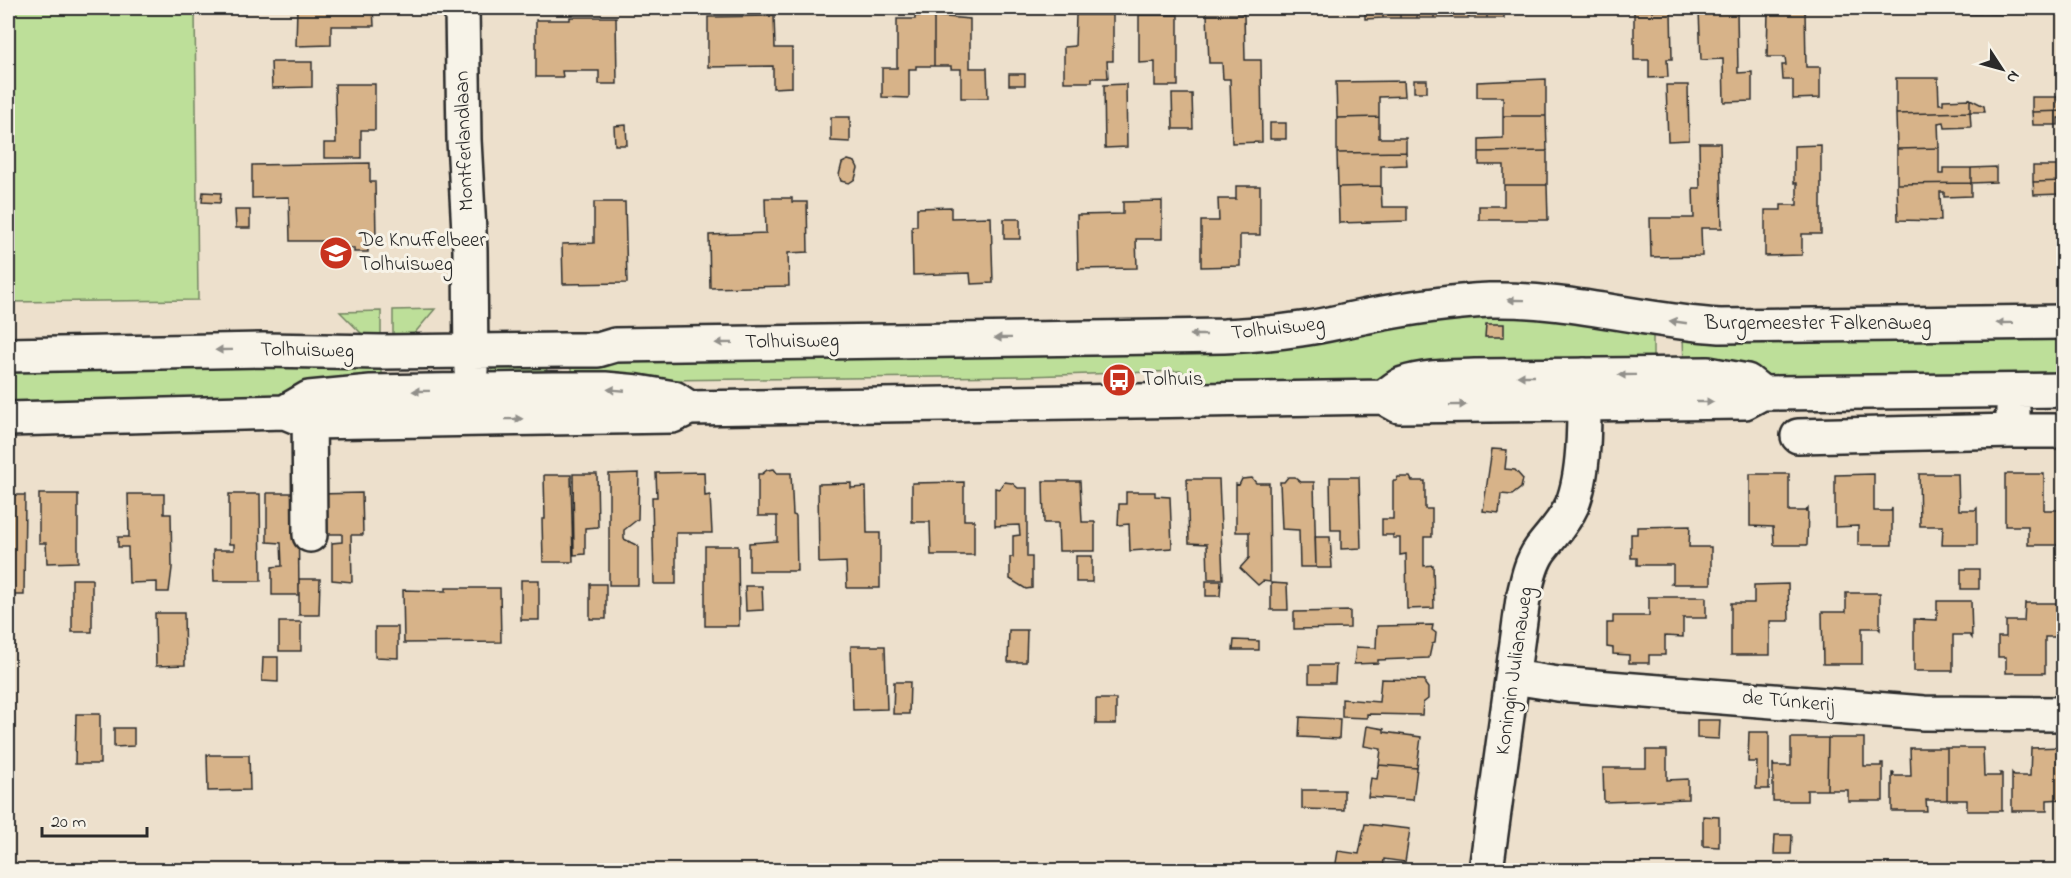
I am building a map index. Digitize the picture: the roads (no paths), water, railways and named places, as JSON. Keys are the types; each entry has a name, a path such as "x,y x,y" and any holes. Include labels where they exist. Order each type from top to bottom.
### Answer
{"street":[{"name":"Montferlandlaan","path":"462,8 464,140 470,250 471,405"},
{"name":"Tolhuisweg","path":"8,355 262,350 381,352 598,350 615,345 1224,336 1303,329 1387,312 1455,302 1517,300 1574,305"},
{"name":"Burgemeester Falkenaweg","path":"1574,305 1686,324 1732,326 2064,322"},
{"path":"8,418 471,405 657,417 672,416 689,408 1383,397 1400,406 1584,390 1745,402 1762,393 2064,390"},
{"name":"Koningin Julianaweg","path":"1486,870 1523,598 1533,563 1569,512 1575,496 1582,442 1584,390"},
{"path":"2013,390 2013,431"},
{"path":"301,411 310,535"},
{"path":"1798,436 2064,430"},
{"name":"de Túnkerij","path":"1513,677 1570,685 1924,713 2064,714"}],"place":[{"name":"De Knuffelbeer Tolhuisweg","path":"336,253"},
{"name":"Tolhuis","path":"1119,380"}]}
